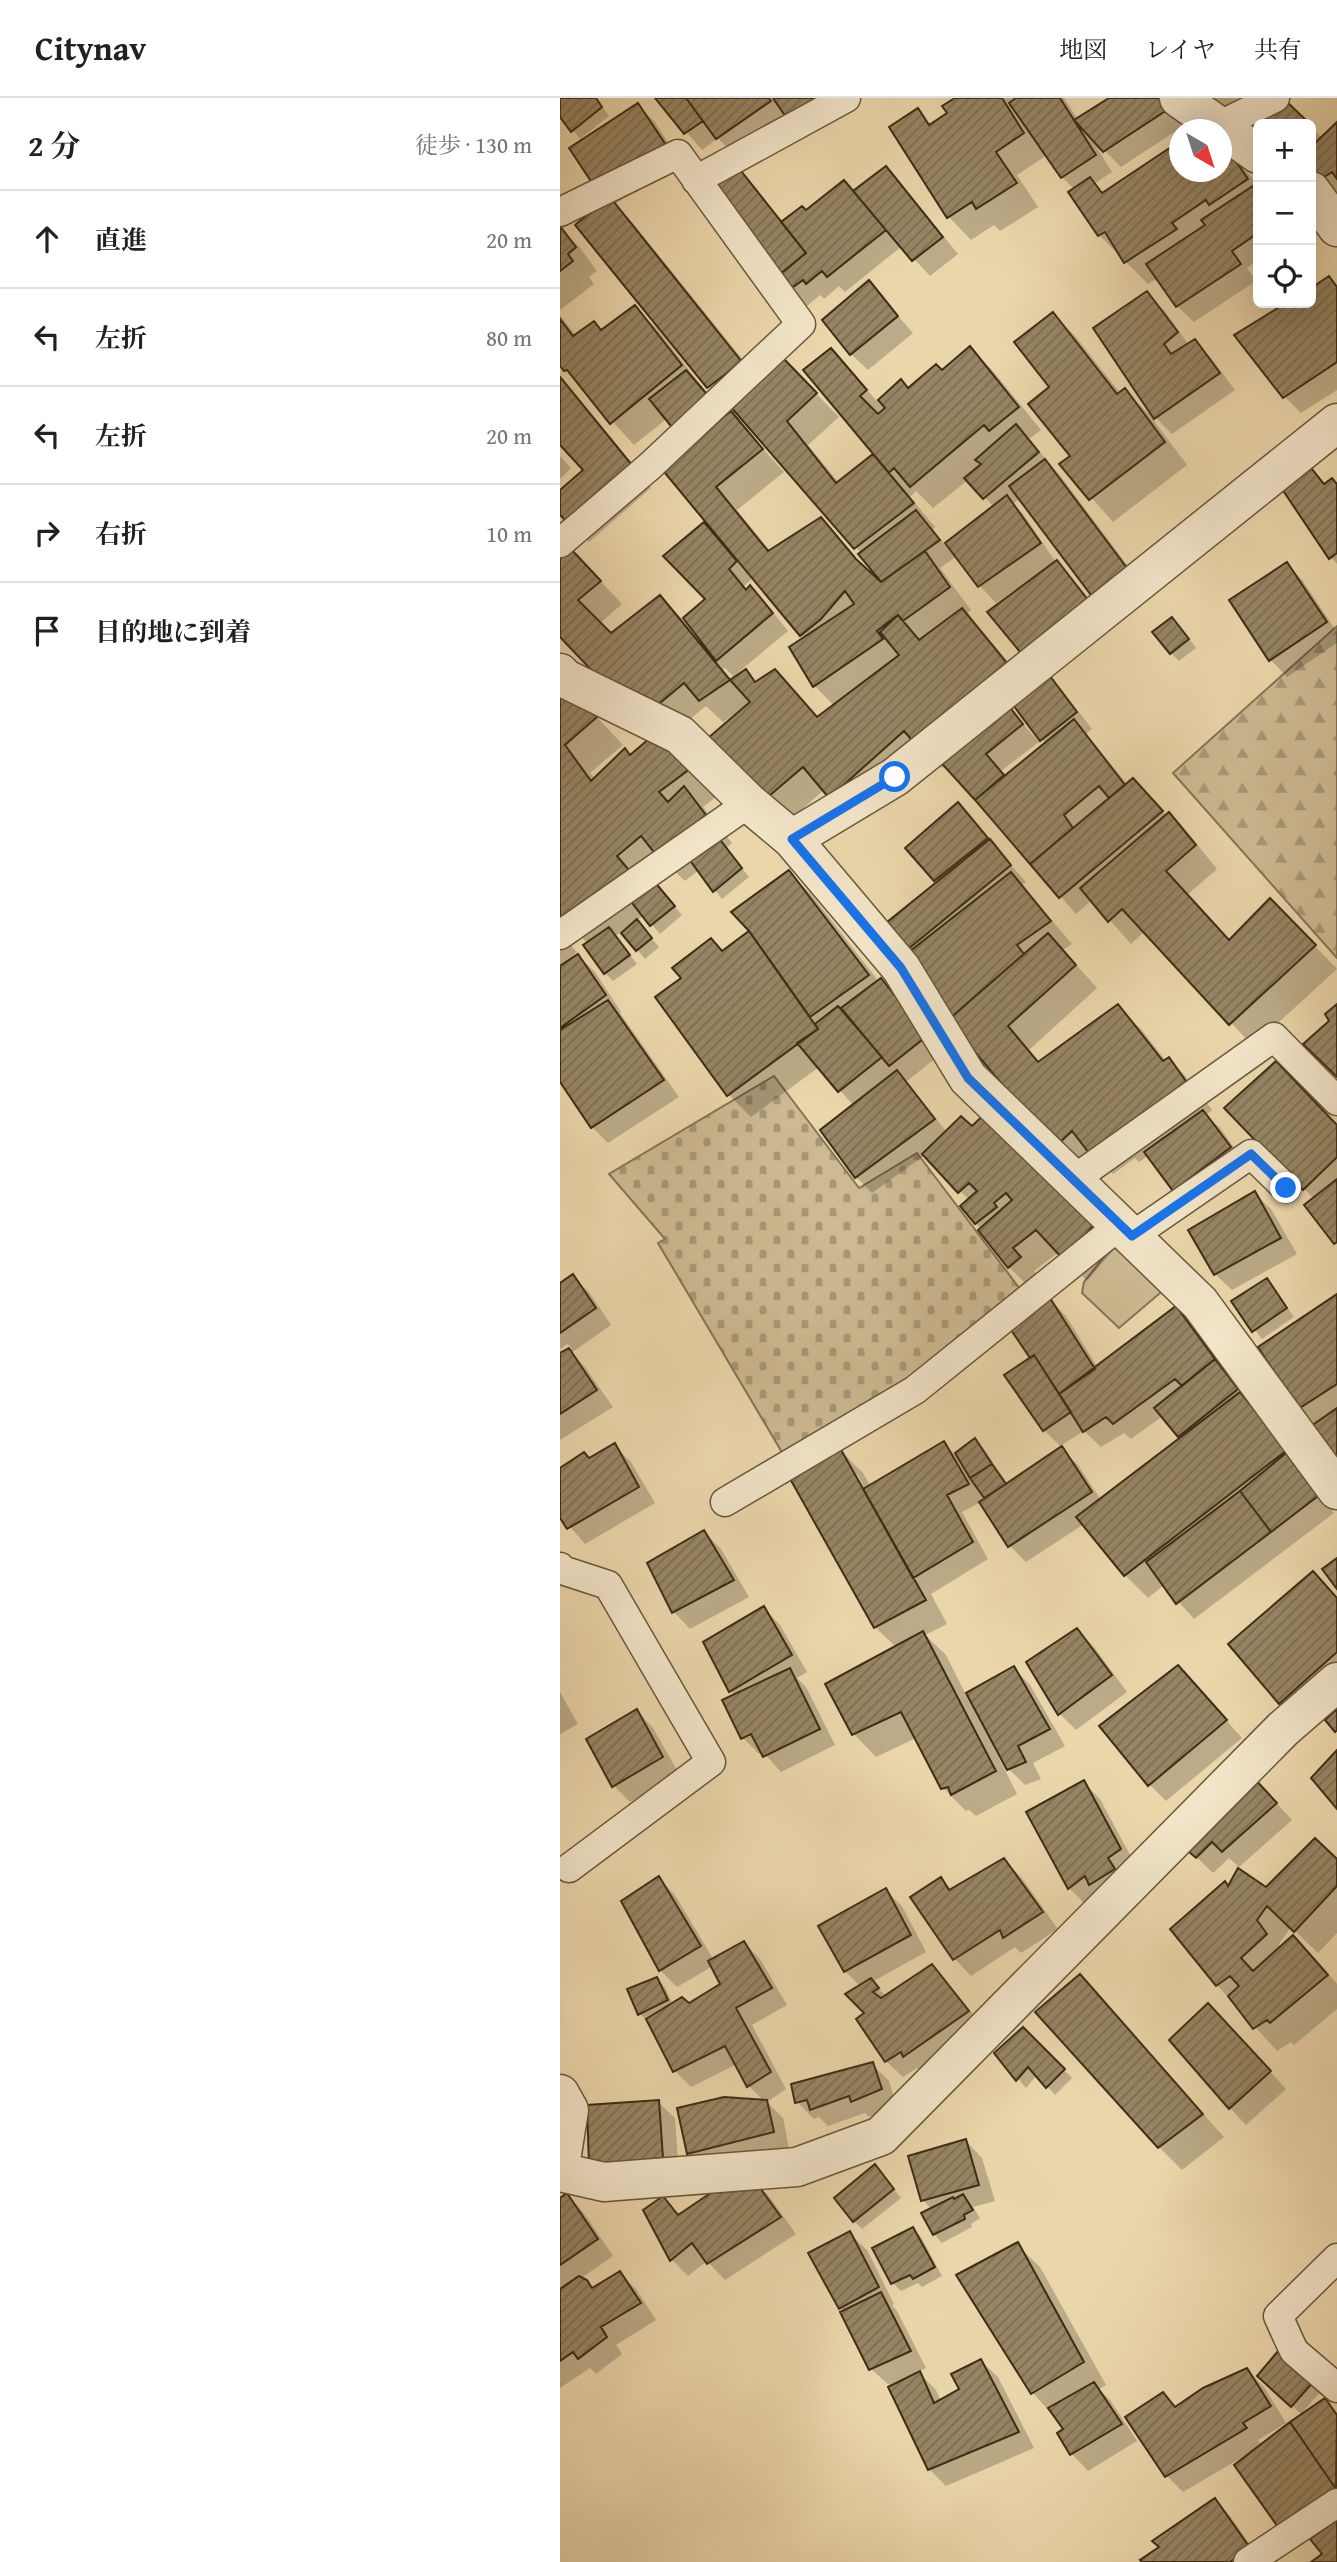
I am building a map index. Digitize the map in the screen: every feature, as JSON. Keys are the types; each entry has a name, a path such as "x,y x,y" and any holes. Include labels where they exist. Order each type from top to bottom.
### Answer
{"street":[{"path":"1179,98 1208,119"},
{"path":"1232,136 1253,150"},
{"path":"1316,198 1337,227"},
{"path":"792,839 895,777 1337,423"},
{"path":"561,678 680,735 749,803 792,839 901,968 968,1078 1200,1303 1337,1490"},
{"path":"560,2094 569,2110 560,2169 604,2182 797,2167 881,2136 1283,1729 1337,1682"}],"lane":[{"path":"696,180 846,98"},
{"path":"1232,119 1275,98"},
{"path":"560,212 678,154 800,324 650,466 560,543"},
{"path":"560,935 749,803"},
{"path":"1073,1180 1274,1037 1337,1101"},
{"path":"725,1502 915,1390 1126,1231 1251,1154 1286,1188"},
{"path":"561,1569 608,1585 711,1762 569,1868"},
{"path":"1337,2259 1278,2316 1294,2351 1337,2388"},
{"path":"1248,2562 1337,2503"}],"green space":[{"path":"1337,626 1337,958 1173,773"},
{"path":"774,1076 859,1188 917,1153 1020,1289 911,1376 783,1454 658,1243 665,1239 609,1174"},
{"path":"1119,1238 1166,1288 1119,1328 1082,1293 1084,1282"}],"building":[{"path":"560,98 596,98 602,107 571,132 560,117"},
{"path":"655,98 686,98 703,121 684,134"},
{"path":"686,98 769,98 771,101 716,139"},
{"path":"773,98 826,98 792,126"},
{"path":"955,98 1002,98 1024,133 996,152 1017,183 976,209 972,202 947,218 889,127 918,108 929,125 947,113 942,106"},
{"path":"1016,98 1060,98 1096,155 1061,178 1009,103"},
{"path":"1109,98 1160,98 1173,106 1103,152 1074,120"},
{"path":"1284,99 1305,119 1265,119"},
{"path":"638,103 666,145 596,189 569,148"},
{"path":"1337,122 1337,179 1332,172 1318,181 1316,178 1316,142"},
{"path":"1169,148 1169,182 1232,182 1232,156 1248,179 1209,205 1206,200 1172,223 1177,229 1124,263 1105,232 1098,236 1068,192 1090,177 1102,193"},
{"path":"886,166 943,237 912,261 853,191"},
{"path":"738,167 806,253 779,275 712,189"},
{"path":"844,180 886,230 827,277 822,271 806,284 803,280 789,290 779,275 806,253 781,222 802,206 806,210"},
{"path":"1253,186 1253,236 1232,251 1241,264 1176,307 1146,264 1205,225 1201,220"},
{"path":"610,197 742,362 707,388 575,225"},
{"path":"560,226 576,247 568,254 573,261 560,271"},
{"path":"1329,276 1337,287 1337,362 1283,398 1234,335 1278,308 1316,308 1316,285"},
{"path":"869,280 898,316 850,355 822,320"},
{"path":"1147,291 1178,332 1164,344 1171,354 1195,339 1220,373 1154,419 1093,328"},
{"path":"635,305 682,365 610,424 567,370 564,371 560,366 560,319 573,336 594,321 601,330"},
{"path":"1053,312 1117,394 1125,388 1165,442 1089,500 1059,464 1070,456 1028,404 1049,387 1014,342"},
{"path":"970,346 1019,407 989,431 984,425 910,487 894,468 889,473 803,370 831,348 867,390 860,396 878,414 885,408 878,400 901,379 908,388 936,364 942,370"},
{"path":"783,358 817,393 787,421 836,483 873,454 914,503 854,549 730,406"},
{"path":"686,370 712,400 675,431 649,399"},
{"path":"560,377 636,470 572,527 560,515 560,490 583,470 560,445"},
{"path":"731,411 763,449 716,487 768,551 821,517 856,559 881,582 925,551 950,587 903,621 898,615 877,631 883,639 813,687 789,647 854,604 845,591 821,619 800,636 660,467"},
{"path":"1016,424 1039,452 983,499 964,478 981,464 975,460"},
{"path":"1045,459 1127,568 1091,595 1009,486"},
{"path":"1308,464 1324,484 1332,478 1337,484 1337,553 1329,559 1278,483"},
{"path":"1007,495 1041,543 978,587 945,543"},
{"path":"916,510 940,540 881,582 858,554"},
{"path":"704,522 737,561 729,569 746,590 750,585 773,613 716,661 683,618 705,599 663,556"},
{"path":"570,548 601,581 578,600 611,633 660,595 730,680 699,701 684,683 648,713 612,692 560,637 560,557"},
{"path":"1057,560 1091,604 1025,658 987,612"},
{"path":"1287,562 1327,622 1269,661 1229,600"},
{"path":"962,608 1011,668 918,747 904,731 829,798 803,767 762,802 708,738 750,702 730,680 746,669 755,682 775,669 817,717 899,655 880,632 898,615 919,640"},
{"path":"1172,617 1189,639 1170,654 1152,632"},
{"path":"1047,672 1077,712 1040,741 1010,701"},
{"path":"568,686 597,717 565,745 591,781 625,748 630,755 657,732 694,766 659,792 668,802 684,786 706,815 657,856 641,836 617,856 634,876 567,924 560,915 560,693"},
{"path":"1004,700 1023,724 986,754 1004,775 975,800 935,756"},
{"path":"1074,719 1125,785 1109,798 1099,786 1064,815 1073,828 1030,864 975,800"},
{"path":"1133,778 1163,811 1059,898 1030,864"},
{"path":"958,802 988,838 934,881 905,848"},
{"path":"1169,812 1196,845 1166,871 1229,940 1270,898 1316,945 1229,1025 1122,909 1108,922 1080,888"},
{"path":"718,837 742,868 713,892 689,859"},
{"path":"990,839 1011,865 902,954 881,927"},
{"path":"789,870 869,975 810,1017 749,931 731,912"},
{"path":"1011,872 1051,921 1017,945 1024,954 948,1020 900,959"},
{"path":"653,880 675,906 650,926 629,899"},
{"path":"637,919 652,938 636,951 621,933"},
{"path":"609,927 630,955 604,974 583,945"},
{"path":"749,931 818,1029 727,1096 655,997 681,978 672,968 711,938 722,951"},
{"path":"1048,933 1076,965 1008,1026 1038,1062 1118,1004 1163,1061 1169,1057 1190,1087 1089,1153 1072,1131 1055,1147 948,1020"},
{"path":"578,954 606,995 560,1028 560,966"},
{"path":"881,978 927,1036 889,1066 841,1008"},
{"path":"608,1000 664,1080 591,1128 560,1082 560,1030"},
{"path":"1337,1004 1337,1077 1303,1044 1329,1021 1325,1014"},
{"path":"838,1006 882,1057 838,1092 797,1043 818,1029 815,1024"},
{"path":"1276,1061 1337,1125 1337,1157 1303,1190 1224,1108"},
{"path":"897,1070 935,1119 855,1178 820,1130"},
{"path":"990,1109 1095,1224 1063,1259 1036,1230 1013,1248 1021,1257 1008,1268 978,1230 1012,1200 1006,1193 994,1203 997,1207 975,1224 960,1206 977,1191 969,1183 958,1193 922,1154 961,1116 972,1126"},
{"path":"1203,1110 1231,1147 1173,1191 1144,1152"},
{"path":"1337,1179 1337,1242 1334,1244 1304,1205"},
{"path":"1255,1191 1281,1238 1214,1275 1188,1230"},
{"path":"573,1274 596,1308 560,1333 560,1283"},
{"path":"1267,1278 1287,1308 1252,1332 1231,1301"},
{"path":"1337,1294 1337,1384 1298,1409 1258,1347"},
{"path":"1050,1298 1095,1369 1059,1394 1034,1355 1030,1358 1007,1324"},
{"path":"1176,1306 1215,1359 1182,1386 1175,1379 1113,1424 1106,1417 1083,1432 1059,1394"},
{"path":"569,1348 597,1390 560,1414 560,1353"},
{"path":"1034,1355 1071,1412 1043,1431 1004,1375"},
{"path":"1215,1359 1238,1389 1178,1437 1154,1408"},
{"path":"1240,1392 1287,1450 1124,1576 1076,1517"},
{"path":"1337,1408 1337,1455 1324,1465 1301,1433"},
{"path":"975,1438 992,1464 970,1478 955,1453"},
{"path":"944,1441 969,1484 947,1495 973,1542 913,1578 863,1489"},
{"path":"615,1443 639,1487 567,1529 560,1518 560,1468 584,1452 589,1458"},
{"path":"1062,1446 1092,1492 1008,1547 979,1502"},
{"path":"840,1448 926,1600 874,1628 789,1477"},
{"path":"1286,1453 1318,1496 1271,1532 1240,1491"},
{"path":"992,1464 1006,1484 984,1498 970,1478"},
{"path":"1240,1491 1271,1532 1176,1604 1146,1562"},
{"path":"704,1530 734,1580 672,1613 647,1563"},
{"path":"1337,1558 1337,1589 1322,1569"},
{"path":"1313,1571 1337,1598 1337,1652 1279,1704 1228,1644"},
{"path":"764,1606 792,1655 729,1692 703,1642"},
{"path":"1077,1628 1112,1675 1058,1715 1026,1662"},
{"path":"923,1631 996,1771 951,1795 948,1787 941,1789 901,1712 852,1735 825,1684"},
{"path":"1178,1665 1227,1720 1148,1786 1099,1726"},
{"path":"1014,1666 1050,1729 1018,1746 1026,1762 1007,1770 966,1693"},
{"path":"790,1668 820,1729 763,1757 751,1734 741,1739 722,1700"},
{"path":"637,1709 663,1757 612,1787 586,1739"},
{"path":"1337,1709 1337,1730 1335,1732 1325,1720"},
{"path":"1337,1750 1337,1809 1311,1778"},
{"path":"1253,1777 1277,1803 1222,1852 1212,1842 1196,1858 1180,1844"},
{"path":"1084,1780 1121,1849 1108,1858 1115,1869 1089,1885 1085,1876 1068,1889 1026,1812"},
{"path":"1315,1838 1337,1859 1337,1886 1294,1932 1267,1906 1257,1920 1267,1934 1241,1958 1253,1971 1293,1935 1328,1975 1270,2023 1267,2020 1253,2029 1228,1996 1239,1986 1230,1976 1216,1986 1170,1929 1225,1881 1228,1886 1238,1868 1266,1887"},
{"path":"1004,1858 1043,1912 1003,1938 1000,1930 953,1960 910,1897 941,1877 949,1890"},
{"path":"659,1876 701,1946 659,1971 621,1901"},
{"path":"886,1888 911,1935 844,1972 818,1926"},
{"path":"744,1941 772,1988 736,2008 771,2072 747,2087 725,2046 673,2072 646,2019 682,1997 689,2003 720,1984 708,1961"},
{"path":"932,1964 969,2011 903,2057 901,2052 885,2062 856,2019 864,2013 845,1994 871,1978 879,1988 873,1992 881,1998"},
{"path":"1080,1974 1203,2114 1158,2148 1035,2012"},
{"path":"657,1977 668,2000 638,2015 627,1989"},
{"path":"1208,2003 1271,2071 1229,2109 1169,2040"},
{"path":"1023,2027 1065,2069 1046,2088 1028,2067 1016,2081 994,2053"},
{"path":"873,2062 882,2089 851,2102 849,2096 810,2110 807,2100 795,2103 791,2084"},
{"path":"724,2097 767,2100 774,2132 687,2154 677,2108"},
{"path":"659,2100 663,2158 589,2165 587,2105"},
{"path":"966,2139 979,2185 921,2201 908,2156"},
{"path":"875,2164 894,2189 853,2222 834,2198"},
{"path":"752,2177 781,2217 707,2264 692,2243 670,2261 643,2210 663,2196 678,2215 730,2180"},
{"path":"567,2193 598,2239 560,2265 560,2198"},
{"path":"963,2194 973,2210 964,2215 965,2219 933,2235 921,2213"},
{"path":"913,2227 935,2267 913,2279 910,2275 891,2284 872,2248"},
{"path":"850,2231 879,2287 839,2309 808,2253"},
{"path":"1018,2242 1084,2362 1031,2394 956,2275"},
{"path":"620,2271 641,2303 601,2327 607,2337 578,2359 573,2352 560,2361 560,2289 579,2276 587,2280 592,2288"},
{"path":"881,2292 911,2351 869,2370 840,2312"},
{"path":"1279,2350 1314,2381 1291,2407 1257,2376"},
{"path":"981,2359 1019,2432 928,2470 888,2387 920,2371 934,2403 959,2389 951,2374"},
{"path":"1247,2368 1271,2406 1243,2423 1247,2428 1165,2477 1125,2417 1163,2392 1175,2407 1203,2388"},
{"path":"1094,2382 1122,2424 1070,2455 1057,2433 1063,2429 1048,2408"},
{"path":"1325,2398 1337,2415 1336,2489 1290,2422"},
{"path":"1290,2422 1336,2489 1278,2527 1234,2465"},
{"path":"1215,2498 1250,2548 1230,2562 1140,2560 1159,2547 1152,2541"},
{"path":"1337,2520 1337,2562 1311,2562 1322,2554 1310,2539"}],"route":[{"path":"895,777 792,839 901,968 968,1078 1132,1236 1251,1154 1286,1188"}]}
